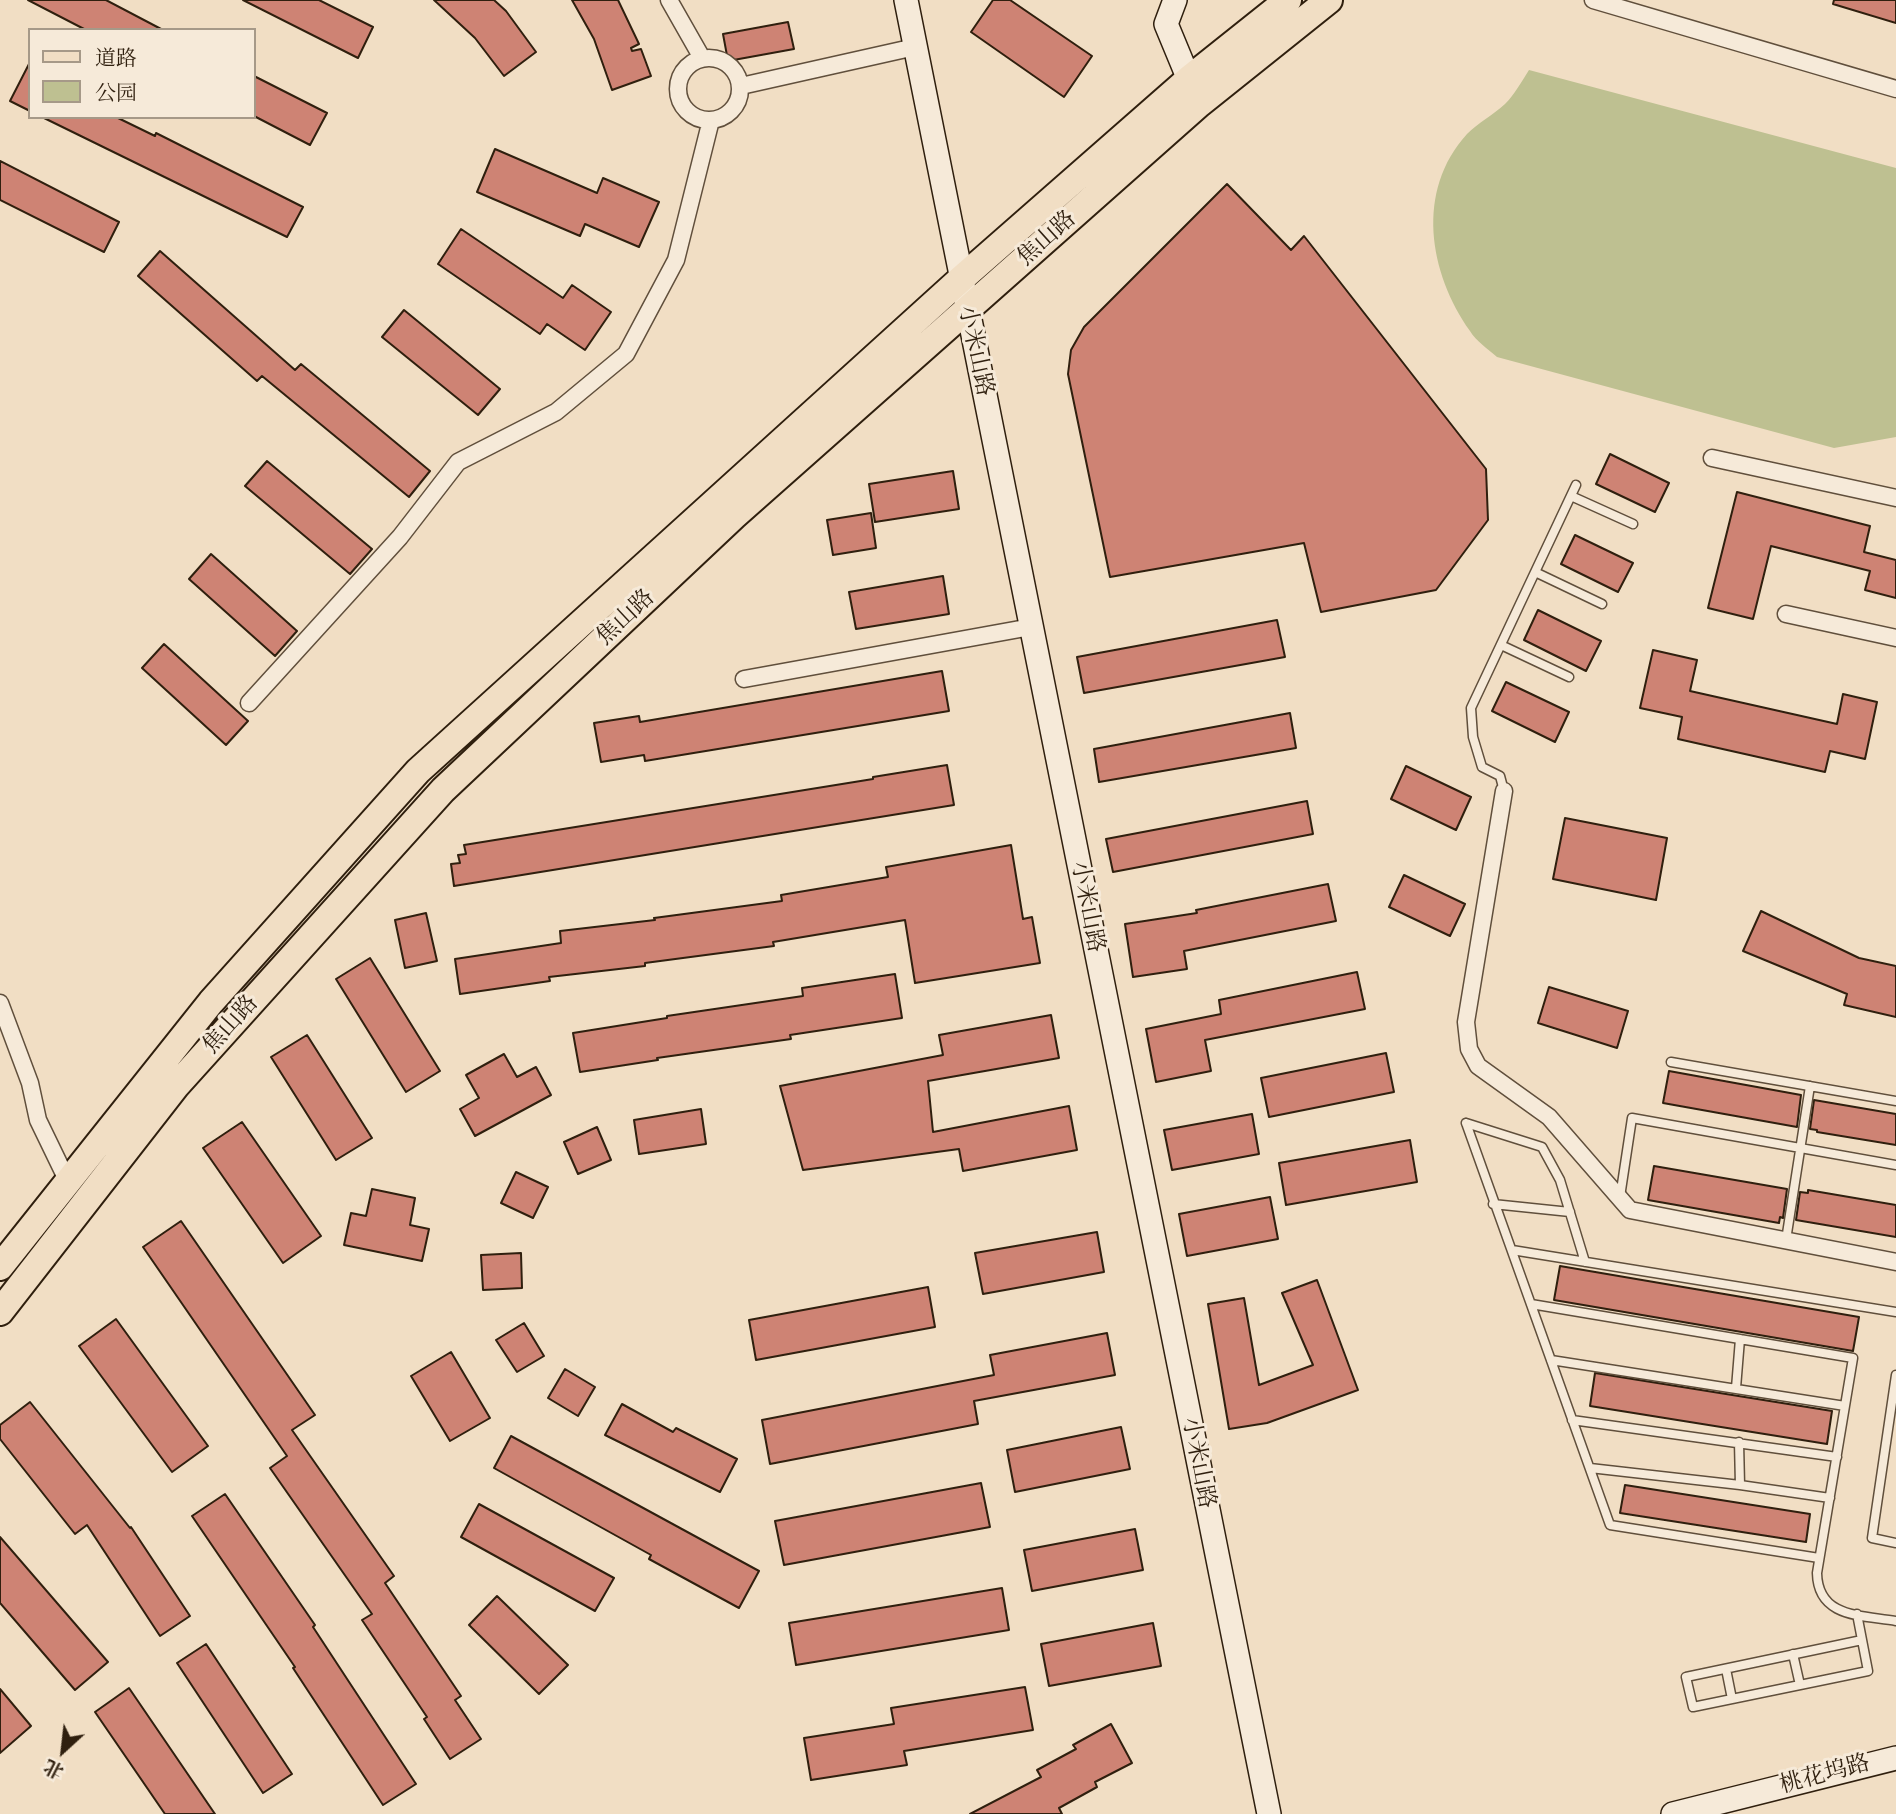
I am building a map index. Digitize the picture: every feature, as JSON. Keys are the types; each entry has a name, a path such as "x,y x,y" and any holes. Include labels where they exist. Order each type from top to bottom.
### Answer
{"main road":[{"name":"焦山路","path":"0,1267 211,1002 418,771 961,279 1189,79 1289,0"},
{"name":"焦山路","path":"0,1312 176,1086 443,790 734,516 1199,104 1329,0"}],"street":[{"path":"669,0 702,58"},
{"name":"小米山路","path":"906,0 1269,1814"},
{"path":"1175,0 1166,24 1199,104"},
{"path":"1593,0 1896,89"},
{"path":"741,86 915,47"},
{"path":"702,58 713,58 732,67 741,86 736,106 721,118 711,120 692,115 679,99 679,78 692,62 702,58"},
{"path":"249,703 400,537 458,462 556,412 626,354 676,260 711,120"},
{"path":"1712,458 1896,498"},
{"path":"1786,614 1896,638"},
{"path":"744,679 1031,627"},
{"path":"1504,791 1466,1022 1469,1049 1478,1066 1549,1117 1630,1210 1896,1262"},
{"path":"0,1003 30,1083 38,1119 68,1182"},
{"name":"桃花坞路","path":"1673,1814 1896,1758"}],"lane":[{"path":"1504,791 1500,776 1482,767 1473,737 1471,708 1576,485"},
{"path":"1571,496 1633,524"},
{"path":"1535,572 1602,604"},
{"path":"1501,645 1569,677"},
{"path":"1671,1062 1896,1101"},
{"path":"1786,1240 1810,1086"},
{"path":"1620,1198 1632,1118 1896,1165"},
{"path":"1585,1262 1560,1180 1542,1147 1466,1123 1610,1525 1819,1558"},
{"path":"1493,1204 1570,1212"},
{"path":"1512,1250 1896,1312"},
{"path":"1531,1304 1853,1358 1819,1558 1817,1586 1822,1596 1842,1612 1896,1621"},
{"path":"1736,1388 1740,1339"},
{"path":"1551,1360 1845,1406"},
{"path":"1896,1375 1872,1538 1896,1542"},
{"path":"1572,1420 1837,1457"},
{"path":"1739,1442 1740,1485"},
{"path":"1590,1468 1830,1498"},
{"path":"1857,1615 1862,1640 1868,1671 1693,1707 1686,1677 1862,1640"},
{"path":"1793,1654 1800,1685"},
{"path":"1726,1669 1732,1699"}],"green space":[{"path":"1529,70 1896,168 1896,437 1834,448 1497,357 1479,342 1456,308 1445,284 1437,258 1434,206 1440,181 1451,156 1467,134 1508,100"}],"building":[{"path":"28,0 106,0 159,28 82,28"},
{"path":"243,0 319,0 373,27 358,58"},
{"path":"434,0 494,0 506,11 536,52 504,76 475,38"},
{"path":"572,0 618,0 639,44 631,48 632,51 641,49 651,76 612,90 594,39"},
{"path":"993,0 1010,0 1092,56 1064,97 971,32"},
{"path":"1834,0 1896,0 1896,23 1833,4"},
{"path":"788,22 794,49 728,61 723,34"},
{"path":"28,66 28,110 10,101"},
{"path":"256,77 327,113 310,145 256,117"},
{"path":"46,119 120,119 155,136 156,133 303,207 287,237"},
{"path":"495,149 597,193 603,178 659,202 639,247 585,224 580,236 477,192"},
{"path":"0,161 119,222 104,252 0,200"},
{"path":"1227,184 1291,250 1304,236 1486,469 1488,520 1436,590 1321,612 1304,543 1110,577 1068,374 1071,350 1084,327"},
{"path":"461,229 563,298 572,285 611,312 585,350 547,324 540,334 438,264"},
{"path":"160,251 295,370 301,364 430,471 409,497 262,376 257,381 138,276"},
{"path":"404,310 500,389 478,415 382,337"},
{"path":"1610,454 1669,483 1655,512 1596,484"},
{"path":"267,461 372,549 350,574 245,486"},
{"path":"953,471 959,509 875,522 869,484"},
{"path":"1737,492 1870,526 1864,552 1896,560 1896,598 1865,590 1870,571 1771,546 1753,619 1708,608"},
{"path":"871,513 876,548 833,555 827,520"},
{"path":"1575,535 1633,563 1618,592 1561,564"},
{"path":"211,554 297,631 275,656 189,579"},
{"path":"943,576 949,614 856,629 849,592"},
{"path":"1538,610 1601,641 1586,671 1524,640"},
{"path":"1277,620 1285,657 1084,693 1077,657"},
{"path":"164,644 248,721 226,745 142,668"},
{"path":"1653,650 1697,660 1690,691 1837,724 1843,694 1877,702 1865,759 1830,751 1825,772 1678,739 1682,717 1640,708"},
{"path":"942,671 949,711 645,761 644,755 601,762 594,723 639,716 640,722"},
{"path":"1506,682 1569,712 1555,742 1492,711"},
{"path":"1290,713 1296,748 1099,782 1094,749"},
{"path":"947,765 954,805 454,886 451,864 460,863 458,855 466,854 464,845"},
{"path":"1406,766 1471,797 1456,830 1391,799"},
{"path":"1307,801 1313,834 1113,872 1106,839"},
{"path":"1565,818 1667,838 1656,900 1553,879"},
{"path":"1011,845 1023,919 1032,917 1040,963 915,983 905,920 773,942 774,946 645,963 645,966 549,977 550,981 460,994 455,959 561,943 560,931 782,901 781,895 888,877 886,867"},
{"path":"1404,875 1465,904 1450,936 1389,907"},
{"path":"1328,884 1336,921 1184,951 1187,969 1133,977 1125,924 1197,913 1196,910"},
{"path":"1761,911 1859,958 1896,966 1896,1017 1844,1005 1847,994 1743,951"},
{"path":"426,913 437,961 405,968 395,920"},
{"path":"370,958 440,1071 406,1092 336,979"},
{"path":"1357,972 1365,1009 1205,1040 1211,1071 1156,1082 1146,1029 1221,1014 1219,1000"},
{"path":"895,974 902,1018 790,1035 791,1039 580,1072 573,1033 803,996 802,988"},
{"path":"1549,987 1628,1011 1617,1048 1538,1023"},
{"path":"1051,1015 1059,1058 928,1081 933,1132 1069,1106 1077,1150 963,1171 959,1149 803,1170 780,1086 943,1055 939,1035"},
{"path":"307,1035 372,1138 336,1160 271,1057"},
{"path":"1386,1053 1394,1092 1269,1117 1261,1078"},
{"path":"504,1054 517,1077 536,1067 551,1095 475,1136 460,1109 479,1098 466,1075"},
{"path":"1669,1071 1801,1095 1797,1127 1663,1103"},
{"path":"1814,1100 1896,1114 1896,1145 1810,1129"},
{"path":"701,1109 706,1144 639,1154 634,1120"},
{"path":"1252,1114 1259,1154 1172,1170 1164,1130"},
{"path":"242,1122 321,1236 283,1263 203,1148"},
{"path":"597,1127 611,1160 578,1174 564,1142"},
{"path":"1410,1140 1417,1182 1286,1205 1279,1163"},
{"path":"1654,1166 1787,1189 1783,1218 1780,1217 1779,1223 1648,1200"},
{"path":"516,1172 548,1187 533,1218 501,1203"},
{"path":"372,1189 415,1198 410,1225 429,1229 422,1261 344,1245 351,1213 366,1216"},
{"path":"1808,1190 1896,1205 1896,1237 1796,1220 1800,1192 1808,1193"},
{"path":"1270,1197 1278,1239 1187,1256 1179,1214"},
{"path":"181,1221 315,1415 292,1430 394,1576 385,1583 461,1696 455,1700 481,1739 450,1759 424,1719 427,1717 362,1620 372,1614 270,1468 287,1456 143,1247"},
{"path":"1097,1232 1104,1272 983,1294 975,1253"},
{"path":"521,1253 522,1288 483,1290 481,1255"},
{"path":"1560,1266 1859,1317 1853,1351 1554,1300"},
{"path":"1317,1280 1358,1390 1267,1423 1229,1429 1208,1304 1244,1298 1259,1385 1313,1365 1282,1293"},
{"path":"928,1287 935,1327 756,1360 749,1320"},
{"path":"116,1319 208,1446 172,1472 79,1346"},
{"path":"524,1323 544,1356 517,1372 496,1340"},
{"path":"1107,1333 1115,1375 974,1401 978,1424 770,1464 762,1420 994,1375 990,1355"},
{"path":"451,1352 490,1418 450,1441 411,1376"},
{"path":"565,1369 595,1387 578,1416 548,1398"},
{"path":"1595,1373 1832,1411 1827,1444 1590,1406"},
{"path":"30,1402 131,1527 190,1616 160,1636 87,1525 75,1534 0,1439 0,1425"},
{"path":"622,1404 673,1432 676,1428 737,1459 720,1492 605,1435"},
{"path":"1121,1427 1130,1469 1015,1492 1007,1450"},
{"path":"511,1436 759,1571 739,1608 649,1559 651,1555 494,1468"},
{"path":"981,1483 990,1527 784,1565 775,1521"},
{"path":"1625,1485 1810,1514 1806,1542 1620,1513"},
{"path":"225,1494 315,1625 313,1627 416,1784 383,1805 293,1668 295,1667 192,1516"},
{"path":"479,1504 614,1578 595,1611 461,1537"},
{"path":"1135,1529 1143,1570 1032,1591 1024,1550"},
{"path":"0,1537 108,1662 75,1690 0,1603"},
{"path":"1002,1588 1009,1630 796,1665 789,1623"},
{"path":"497,1596 568,1665 539,1694 469,1625"},
{"path":"1153,1623 1161,1666 1049,1686 1041,1644"},
{"path":"206,1644 292,1774 263,1793 177,1663"},
{"path":"1025,1687 1033,1730 904,1751 907,1765 811,1780 804,1738 894,1724 891,1708"},
{"path":"129,1688 215,1814 165,1814 95,1712"},
{"path":"0,1689 31,1726 0,1753"},
{"path":"1111,1724 1132,1763 1095,1782 1097,1787 1059,1808 1062,1814 970,1814 1041,1777 1037,1770 1076,1749 1073,1745"}]}
